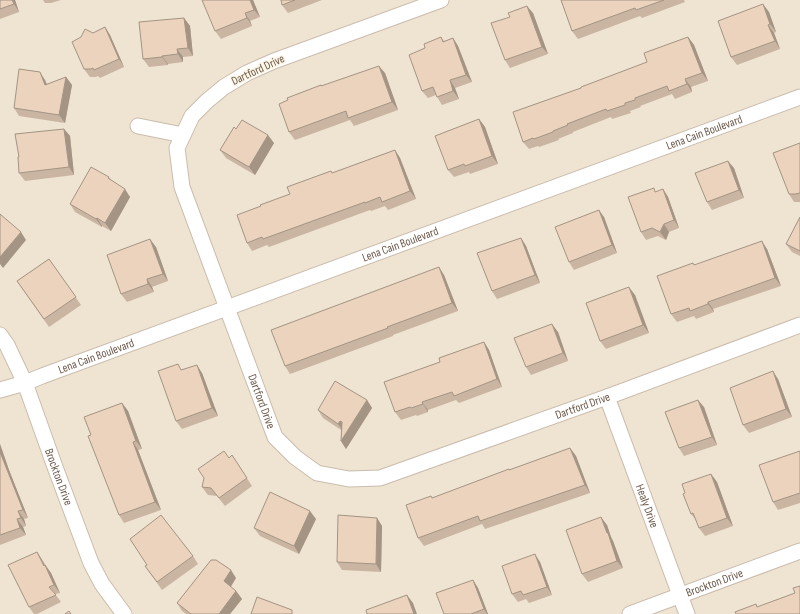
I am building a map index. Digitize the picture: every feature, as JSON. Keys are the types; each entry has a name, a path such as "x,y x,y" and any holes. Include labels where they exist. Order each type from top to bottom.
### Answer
{"street":[{"name":"Dartford Drive","path":"441,0 274,61 247,73 224,87 192,116 177,148 182,187 275,436 295,457 317,473 349,479 380,478 607,397 800,325"},
{"name":"Lena Cain Boulevard","path":"0,390 25,383 800,97"},
{"path":"138,126 184,135"},
{"name":"Brockton Drive","path":"0,335 7,345 25,383 91,563 102,584 124,614"},
{"name":"Healy Drive","path":"607,397 687,614"},
{"name":"Brockton Drive","path":"630,614 800,551"}],"shaded area":[{"path":"0,0 800,0 800,614 0,614"}],"building":[{"path":"0,0 12,0 14,4 0,9"},
{"path":"202,0 250,0 254,10 245,13 247,18 215,31"},
{"path":"281,0 295,0 282,5"},
{"path":"561,0 664,0 636,10 635,8 572,31"},
{"path":"763,4 770,24 768,25 775,41 731,57 718,21"},
{"path":"527,6 542,47 505,60 491,23 510,17 508,13"},
{"path":"184,18 188,48 177,49 178,54 143,59 139,22"},
{"path":"105,27 119,59 94,70 93,68 84,69 72,42 81,37 85,29 93,33"},
{"path":"441,37 443,42 453,38 466,75 450,80 453,91 437,97 433,87 422,91 409,55 425,48 424,44"},
{"path":"688,37 702,73 685,79 687,84 669,91 667,86 635,98 635,100 625,103 625,105 607,111 606,109 567,124 568,125 553,132 523,142 513,112 581,88 647,62 644,53"},
{"path":"379,66 392,102 348,118 346,111 289,132 279,104 288,100 287,98"},
{"path":"19,69 40,72 45,85 66,77 59,115 14,108"},
{"path":"479,119 492,156 465,166 464,164 448,170 435,136"},
{"path":"242,120 268,135 249,167 220,150 234,127 236,129"},
{"path":"64,129 69,167 19,173 19,157 15,134"},
{"path":"800,143 800,193 789,194 773,153"},
{"path":"395,150 410,191 382,202 380,197 263,239 262,237 247,243 237,215 290,194 287,187 331,171 332,173"},
{"path":"728,161 739,190 707,202 695,173"},
{"path":"91,167 109,177 108,178 125,189 105,223 70,204"},
{"path":"654,188 655,192 663,189 674,220 664,224 660,232 652,228 641,232 628,197"},
{"path":"599,210 612,245 569,262 555,227"},
{"path":"0,214 21,232 0,257"},
{"path":"800,217 800,251 786,244"},
{"path":"521,238 535,275 492,291 477,253"},
{"path":"150,239 163,274 147,279 148,284 121,294 107,255"},
{"path":"762,241 775,278 708,302 708,304 690,311 689,308 671,314 657,276 693,263 694,265"},
{"path":"49,259 76,297 44,319 17,281"},
{"path":"439,267 452,303 285,366 271,330"},
{"path":"629,287 643,325 600,341 586,303"},
{"path":"552,324 563,353 526,367 514,338"},
{"path":"484,342 497,379 454,396 452,392 422,402 423,404 395,412 384,382 440,362 439,358"},
{"path":"178,364 181,370 197,365 212,408 176,421 158,371"},
{"path":"773,371 786,409 743,425 730,388"},
{"path":"335,381 367,400 341,441 342,422 340,421 338,424 318,410"},
{"path":"698,400 712,437 679,448 665,412"},
{"path":"122,403 136,441 133,442 155,502 119,515 88,436 91,435 84,417"},
{"path":"570,448 585,485 480,521 478,516 418,538 406,505 431,496 432,498"},
{"path":"224,451 229,458 232,455 247,478 219,498 211,488 202,487 204,478 198,469"},
{"path":"800,451 800,493 773,502 759,465"},
{"path":"0,452 23,510 18,511 21,518 17,519 20,528 0,535"},
{"path":"711,474 727,518 699,528 693,513 691,514 683,494 685,493 682,484"},
{"path":"270,492 310,511 294,546 254,528"},
{"path":"161,515 193,556 157,582 145,566 147,565 130,539"},
{"path":"338,515 377,518 376,564 337,562"},
{"path":"601,517 617,561 582,574 566,530"},
{"path":"37,552 54,585 49,587 56,595 29,607 8,565"},
{"path":"535,554 547,587 523,595 521,591 512,594 502,566"},
{"path":"211,560 216,560 231,570 224,581 236,591 219,614 191,614 177,603"},
{"path":"473,580 484,609 471,614 444,614 436,593"},
{"path":"800,586 800,614 736,614 735,612 756,604 757,607 795,593 793,588"},
{"path":"407,595 414,614 367,614 366,610"},
{"path":"257,597 292,610 292,614 251,614"}]}
